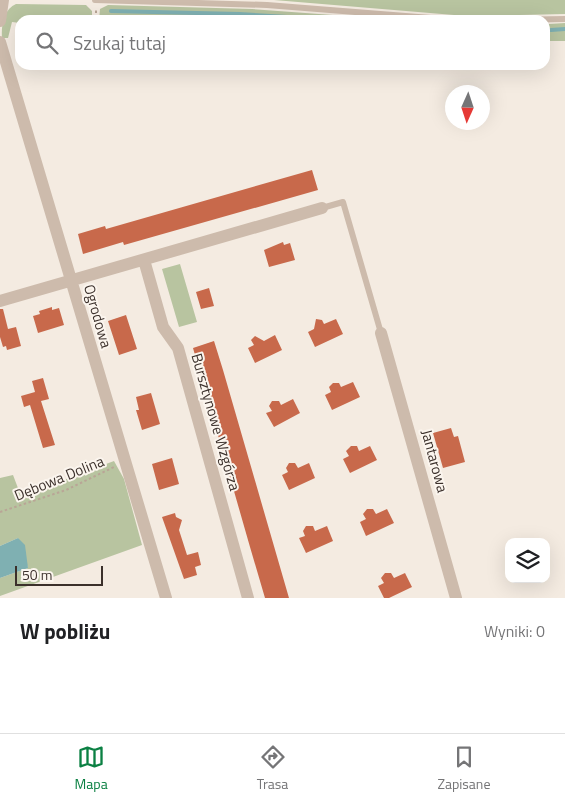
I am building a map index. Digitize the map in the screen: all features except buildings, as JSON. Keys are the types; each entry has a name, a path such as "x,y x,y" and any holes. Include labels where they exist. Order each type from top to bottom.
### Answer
{"street":[{"path":"0,21 3,0"},
{"name":"Ogrodowa","path":"0,42 122,458 166,598"},
{"path":"0,300 322,208"},
{"name":"Bursztynowe Wzgórza","path":"144,260 163,327 178,348 248,598"},
{"name":"Jantarowa","path":"381,333 456,598"}],"lane":[{"path":"95,0 267,4 397,15"},
{"path":"550,19 565,19"},
{"path":"322,208 343,202 381,333"}],"path":[{"name":"Dębowa Dolina","path":"0,512 66,490 103,473 122,458"}],"green space":[{"path":"274,0 565,0 565,14 454,15"},
{"path":"16,4 86,5 92,11 92,15 15,15 15,22 12,22 8,38 2,38 4,18 12,6"},
{"path":"108,5 252,9 333,15 99,15 100,9"},
{"path":"565,23 565,41 550,41 550,24"},
{"path":"180,264 197,322 179,327 162,269"},
{"path":"114,461 124,479 142,545 0,596 0,578 28,568 18,538 0,546 0,478 13,475 21,496"}],"water":[{"path":"18,538 25,545 28,568 0,578 0,546"}],"waterway":[{"path":"111,11 255,15"},
{"path":"551,30 565,29"}]}
